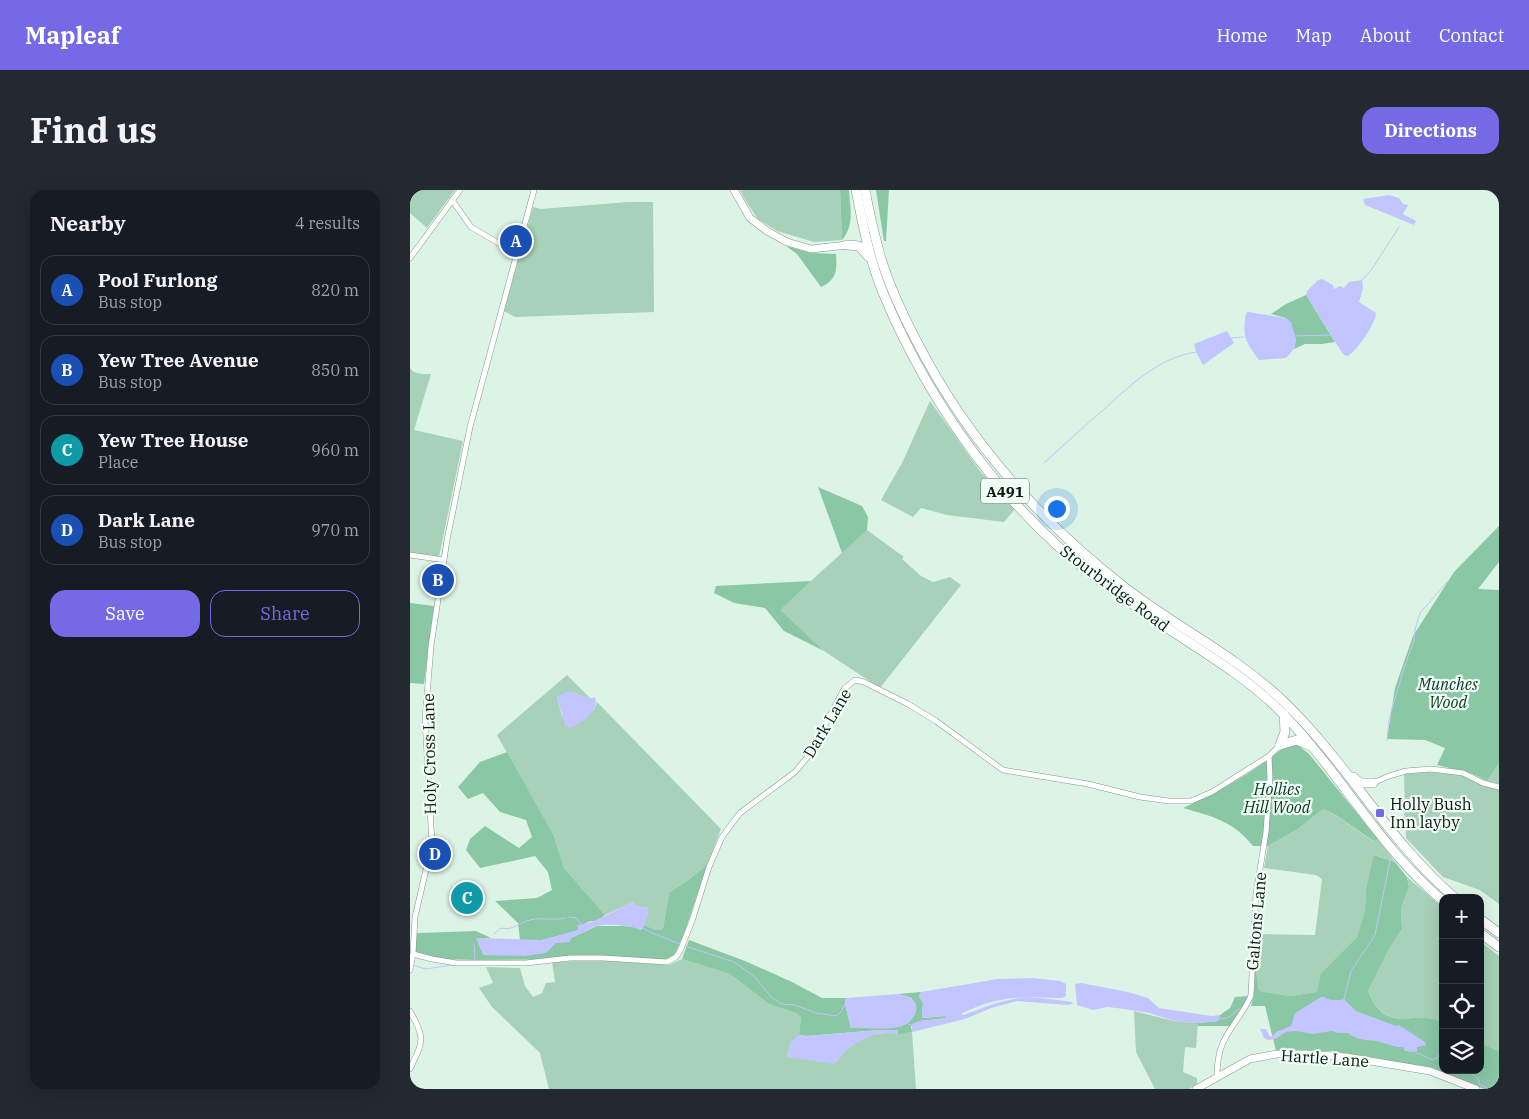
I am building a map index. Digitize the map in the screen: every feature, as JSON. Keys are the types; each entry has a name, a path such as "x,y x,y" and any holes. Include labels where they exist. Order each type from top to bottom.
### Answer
{"highway":[{"name":"Stourbridge Road","path":"856,190 872,261 884,295 924,376 954,425 989,472 1018,506 1063,550 1097,579 1248,682 1284,714 1315,748 1380,833 1417,877 1439,897"},
{"name":"Stourbridge Road","path":"865,190 880,257 910,330 953,406 999,468 1026,499 1060,532 1124,587 1227,655 1272,691 1315,733 1369,803 1422,866 1451,894"},
{"path":"847,245 857,240 863,227"},
{"path":"847,245 859,246 872,261"},
{"path":"1280,745 1285,732 1284,714"},
{"path":"1280,745 1297,740 1315,748"},
{"path":"1347,773 1360,784 1373,783 1369,803"},
{"path":"1484,922 1499,933"},
{"path":"1484,936 1499,947"}],"main road":[{"path":"734,190 750,218 786,242 811,249 847,245"},
{"name":"Hartle Lane","path":"1196,1089 1250,1059 1277,1054 1305,1054 1346,1057 1430,1072 1476,1089"}],"street":[{"path":"410,258 460,190"},
{"name":"Holy Cross Lane","path":"410,970 415,917 432,844 431,794 425,719 431,646 444,560 470,427 534,190"},
{"path":"452,200 471,226 516,254"},
{"path":"410,555 444,560"},
{"name":"Dark Lane","path":"413,954 438,961 456,963 526,963 570,958 667,962 676,957 692,921 709,867 722,837 740,813 795,772 810,754 844,689 855,680 864,682 908,704 936,721 1003,770 1088,784 1140,797 1168,801 1191,801 1212,792 1269,756 1280,745"},
{"name":"Galtons Lane","path":"1217,1077 1217,1063 1223,1044 1246,1008 1251,995 1256,894 1266,832 1270,777 1269,756"},
{"path":"1373,783 1406,771 1430,769 1463,772 1483,783 1499,787"},
{"path":"410,1011 422,1037 421,1046 410,1069"}],"green space":[{"path":"410,190 455,190 427,228 410,213"},
{"path":"740,190 840,190 842,240 814,242 777,231 758,219"},
{"path":"840,190 849,190 851,210 849,228 842,240"},
{"path":"876,190 889,190 886,241 884,241"},
{"path":"628,202 653,202 654,312 515,317 504,311 533,207 541,209"},
{"path":"786,246 811,253 836,254 836,270 833,278 821,287 797,254"},
{"path":"1306,295 1335,342 1305,344 1294,349 1296,340 1286,318 1271,314 1286,304"},
{"path":"410,368 417,373 431,374 414,430 463,441 439,557 410,553"},
{"path":"930,401 980,471 1015,509 1004,522 947,515 921,508 913,517 881,500 903,461"},
{"path":"818,487 862,506 868,517 867,530 842,553"},
{"name":"Munches Wood","path":"1499,526 1499,562 1478,589 1499,590 1499,763 1487,781 1473,774 1437,765 1445,748 1425,740 1387,739 1395,688 1413,636 1454,572"},
{"path":"867,530 904,557 902,559 921,576 933,582 950,577 961,585 880,688 824,651 779,610"},
{"path":"811,581 780,610 824,651 784,631 765,608 734,603 714,593 716,586"},
{"path":"410,603 434,606 424,684 410,683"},
{"path":"567,675 591,699 572,692 557,697 562,717 594,710 597,702 721,829 707,865 669,893 663,929 656,930 644,925 648,914 648,907 640,907 633,902 605,915 564,868 554,836 497,735"},
{"name":"Hollies Hill Wood","path":"1290,742 1297,744 1309,754 1378,839 1374,841 1323,809 1298,829 1268,846 1253,846 1230,825 1213,817 1183,808 1239,779 1265,762"},
{"path":"507,752 554,836 564,868 605,915 597,921 590,921 582,925 578,930 570,933 542,940 520,940 518,923 495,901 537,898 552,890 548,872 535,856 480,868 466,850 470,839 485,826 519,848 532,837 526,820 500,812 483,793 468,799 458,787 480,762"},
{"path":"1499,763 1499,784 1487,781"},
{"path":"1429,772 1461,775 1499,790 1499,904 1480,890 1443,877 1406,838 1404,774"},
{"path":"1323,809 1373,841 1378,839 1395,862 1375,855 1366,889 1365,910 1357,937 1340,955 1317,992 1290,996 1259,991 1255,962 1257,934 1315,935 1322,879 1316,875 1264,868 1268,846 1298,829"},
{"path":"1374,855 1395,862 1407,877 1409,887 1401,908 1402,929 1389,949 1368,991 1375,1005 1383,1013 1392,1017 1439,1021 1439,1072 1409,1064 1329,1051 1276,1051 1265,1006 1251,1006 1254,995 1255,962 1259,991 1290,996 1317,992 1321,974 1357,937 1365,910 1366,889"},
{"path":"707,865 684,934 674,956 667,959 475,960 440,959 415,952 416,934 419,933 476,931 491,938 477,939 556,943 597,926 623,926 641,930 644,925 656,930 663,929 669,893"},
{"path":"1407,877 1439,905 1439,1021 1392,1017 1384,1013 1376,1005 1368,991 1389,949 1402,929 1401,908 1409,887"},
{"path":"689,940 745,961 822,998 846,998 845,1004 851,1028 902,1026 910,1021 912,998 898,994 921,992 919,996 923,1003 922,1016 924,1018 945,1016 947,1018 920,1022 911,1026 912,1032 898,1034 898,1030 880,1030 799,1035 801,1018 798,1014 769,1004 730,974 682,959"},
{"path":"1484,944 1499,956 1499,1051 1484,1045"},
{"path":"682,959 730,974 769,1004 798,1014 801,1018 799,1035 791,1042 787,1057 837,1062 848,1049 859,1041 871,1036 880,1033 912,1032 916,1089 549,1089 540,1053 492,1007 479,988 493,983 486,967 520,968 525,986 533,997 542,993 546,983 555,982 552,962 603,960 669,965"},
{"path":"1249,996 1231,1026 1198,1026 1198,1023 1218,1021 1220,1015 1230,1008 1235,997"},
{"path":"1134,1011 1178,1022 1198,1023 1196,1048 1185,1047 1183,1072 1197,1078 1197,1084 1189,1089 1155,1089 1136,1052"},
{"path":"1484,1045 1499,1051 1499,1089 1484,1089 1447,1074 1484,1074"}],"water":[{"path":"1389,195 1399,198 1403,204 1408,205 1403,214 1416,221 1414,225 1365,205 1363,199"},
{"path":"1322,279 1333,285 1334,289 1340,286 1344,288 1349,282 1362,280 1363,288 1359,302 1376,313 1373,324 1348,356 1344,355 1341,351 1306,295 1307,291 1318,280"},
{"path":"1246,313 1286,318 1291,322 1296,340 1294,349 1286,358 1259,360 1246,338 1245,321"},
{"path":"1227,331 1234,343 1203,365 1194,344"},
{"path":"568,691 589,698 595,697 596,702 595,707 588,716 570,728 565,726 557,697"},
{"path":"633,902 640,907 648,907 648,914 642,930 620,925 597,926 571,938 570,942 556,943 546,953 525,956 483,955 476,938 542,940 578,930 577,925 598,919"},
{"path":"1032,978 1060,981 1066,984 1066,996 1062,998 1040,998 1072,1002 1073,1004 1017,1001 991,1008 965,1019 912,1032 912,1024 922,1020 946,1018 945,1016 922,1018 923,1003 919,996 921,992 998,979","holes":["1024,998 1003,1001 963,1015 961,1014 987,1003"]},
{"path":"1081,983 1148,998 1159,1008 1211,1016 1220,1015 1218,1021 1198,1023 1178,1022 1149,1013 1125,1009 1107,1007 1093,1010 1077,1005 1075,984"},
{"path":"898,994 909,997 915,1003 915,1015 909,1022 902,1026 891,1028 851,1028 845,1004 846,998"},
{"path":"1321,997 1334,1000 1344,999 1356,1011 1396,1026 1399,1025 1425,1042 1426,1045 1417,1047 1417,1051 1405,1051 1403,1047 1361,1039 1348,1033 1332,1031 1312,1034 1296,1031 1286,1032 1275,1039 1268,1040 1264,1038 1260,1029 1266,1029 1270,1037 1274,1035 1276,1032 1291,1026 1295,1013"},
{"path":"898,1030 898,1034 880,1034 863,1039 847,1049 837,1062 833,1064 787,1057 791,1042 799,1035"}],"waterway":[{"path":"1362,280 1372,269 1399,227"},
{"path":"1295,336 1330,335"},
{"path":"1231,338 1244,337"},
{"path":"1044,463 1145,374 1169,360 1196,352"},
{"path":"1387,741 1389,719 1414,640 1420,613 1448,581"},
{"path":"1395,800 1402,802 1405,816 1402,825"},
{"path":"1344,999 1351,971 1375,935 1391,856"},
{"path":"569,917 576,918 582,925"},
{"path":"494,934 501,928 512,928 530,920 565,918"},
{"path":"643,928 680,944"},
{"path":"474,944 475,959"},
{"path":"685,946 734,962 754,976 771,997 782,1004 795,1005 816,1013 836,1016 845,1004"},
{"path":"414,965 425,969 453,965"},
{"path":"1219,1019 1229,1017 1238,1009 1241,1010"},
{"path":"906,1023 911,1025"},
{"path":"1415,1052 1433,1060 1439,1054"},
{"path":"1473,1074 1479,1080 1479,1084 1489,1089"}],"place":[{"name":"Pool Furlong","path":"516,241"},
{"name":"Yew Tree Avenue","path":"438,580"},
{"name":"Holly Bush Inn layby","path":"1380,813"},
{"name":"Dark Lane","path":"435,854"},
{"name":"Yew Tree House","path":"467,898"}]}
